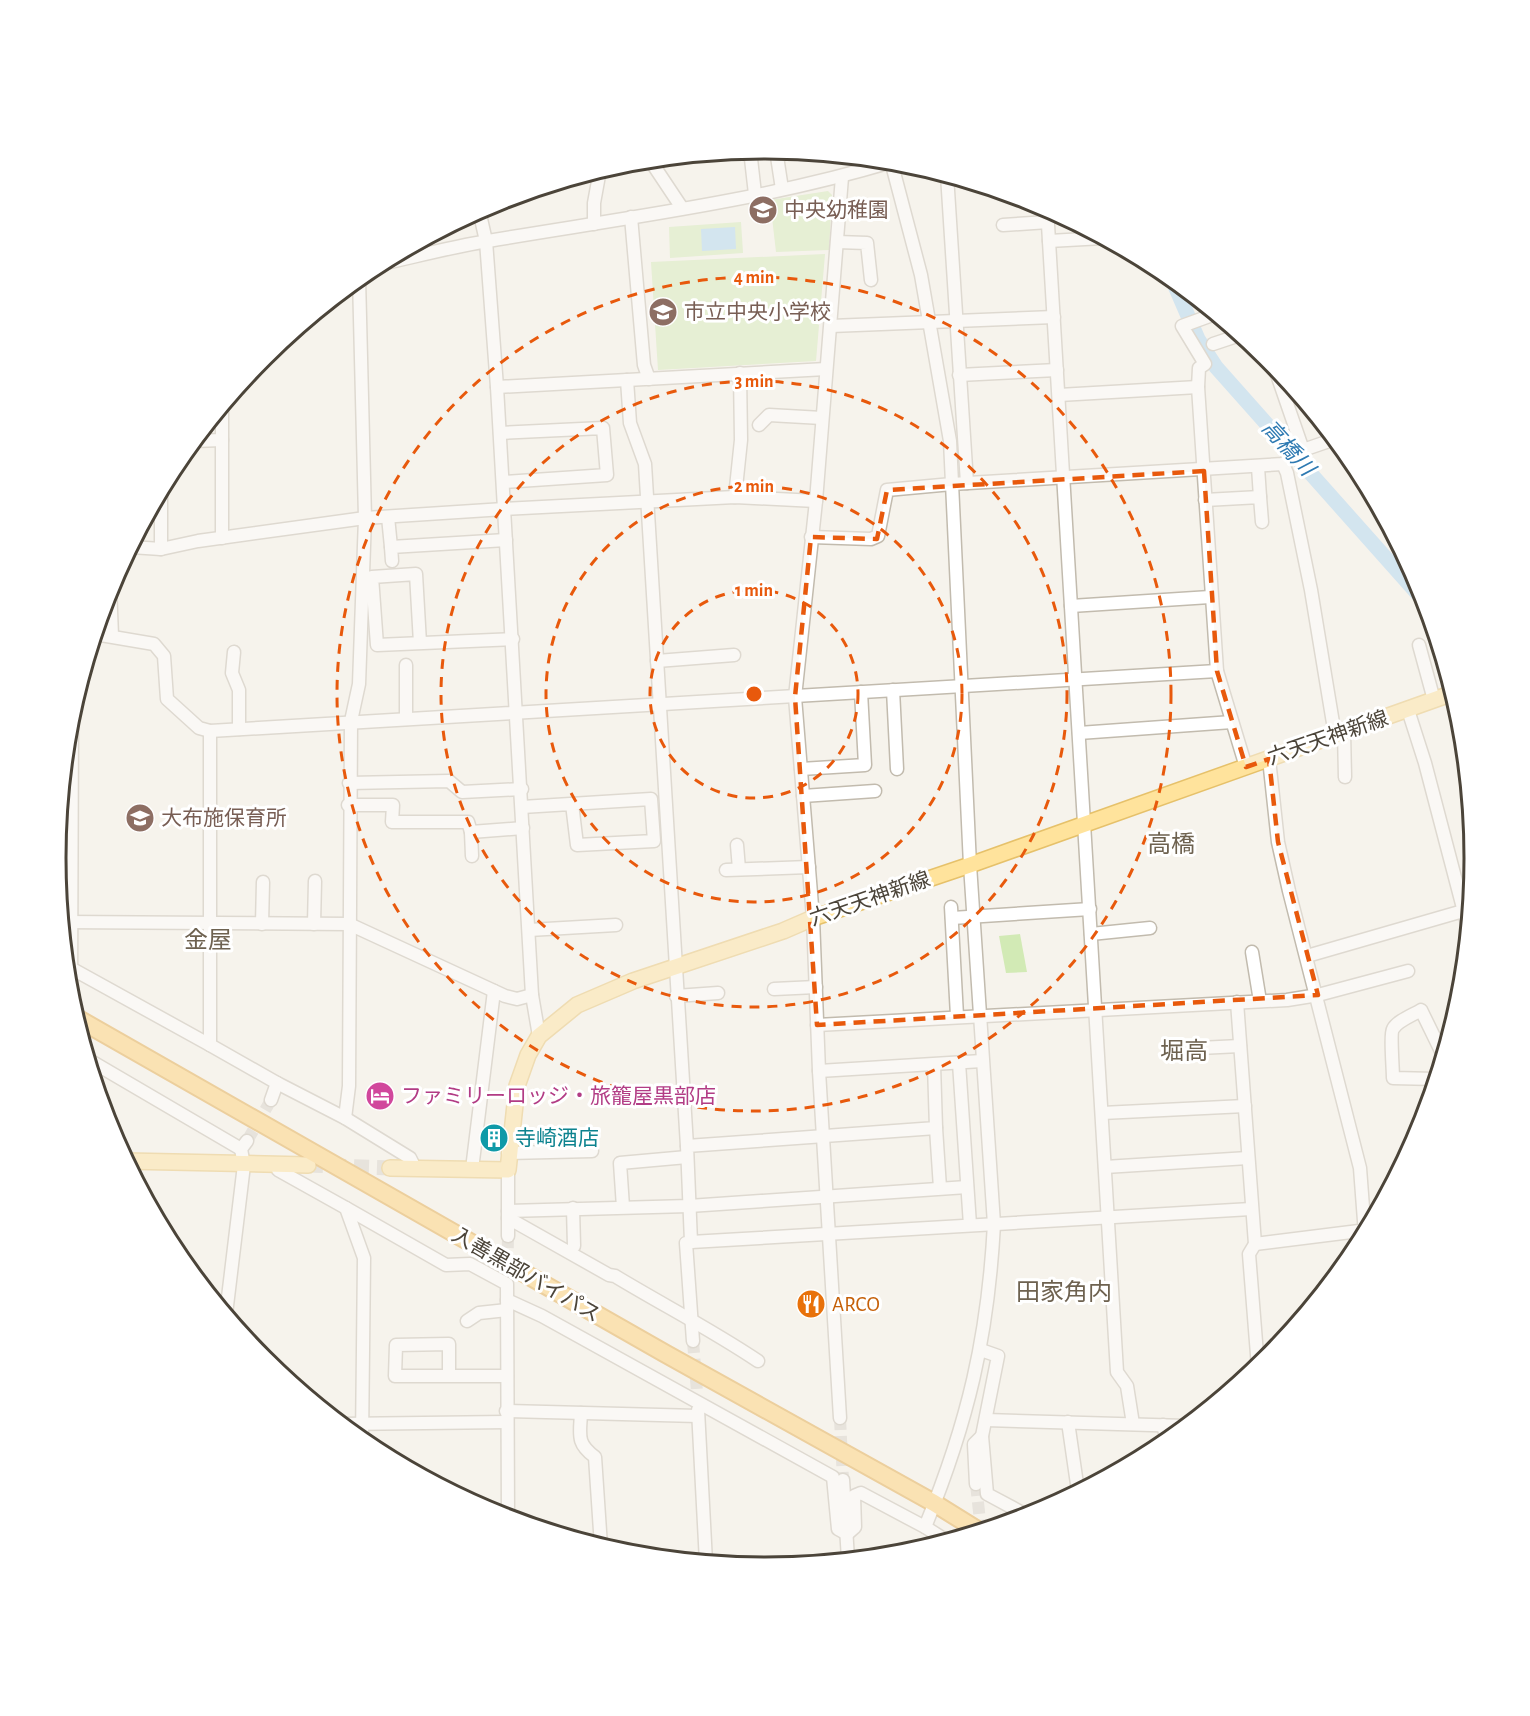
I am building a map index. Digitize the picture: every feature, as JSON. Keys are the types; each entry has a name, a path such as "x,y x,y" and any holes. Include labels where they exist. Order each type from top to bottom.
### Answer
{"highway":[{"name":"入善黒部バイパス","path":"86,1023 971,1526"}],"main road":[{"name":"六天天神新線","path":"508,1170 508,1153 517,1086 528,1055 539,1036 577,1005 633,981 970,865 1445,696"},
{"path":"135,1160 244,1152 277,1164 308,1165"},
{"path":"390,1168 508,1170"}],"street":[{"path":"751,159 755,194"},
{"path":"777,159 782,189"},
{"path":"407,258 486,241 594,224 782,189 842,177 872,167"},
{"path":"655,168 682,208"},
{"path":"895,171 931,323 950,441 970,865 994,1224 991,1274 981,1350 958,1441 925,1527"},
{"path":"840,1418 819,1071 813,918 795,697 816,501 842,177"},
{"path":"594,224 594,203 598,180"},
{"path":"947,183 967,483"},
{"path":"631,217 644,364 649,379"},
{"path":"481,220 486,241 497,387 518,714 532,995 539,1036"},
{"path":"1003,225 1048,222 1117,1372 1127,1386 1133,1424"},
{"path":"1049,241 1088,239"},
{"path":"837,242 867,243 871,280"},
{"path":"345,1118 349,1086 348,804 351,721 359,684 365,518 359,289"},
{"path":"831,326 1054,316"},
{"path":"1208,317 1182,326 1205,364 1198,368 1198,387 1210,597 1217,671 1246,767"},
{"path":"1213,344 1232,338"},
{"path":"497,387 826,369"},
{"path":"959,375 1057,370"},
{"path":"735,497 741,440 740,373"},
{"path":"627,380 630,423 645,464 691,1242"},
{"path":"1059,395 1198,387"},
{"path":"1281,387 1303,450"},
{"path":"759,425 769,415 822,418"},
{"path":"222,418 222,538"},
{"path":"500,433 603,428 607,475 503,482"},
{"path":"204,441 222,440"},
{"path":"811,537 871,538 878,536 887,490 967,483 1283,465 1303,450 1327,442"},
{"path":"1283,465 1287,473 1340,734 1345,777"},
{"path":"1258,466 1262,522"},
{"path":"1205,500 1260,496"},
{"path":"139,548 161,549 365,518 735,497 816,501"},
{"path":"161,506 161,549"},
{"path":"388,517 392,561"},
{"path":"391,547 507,540"},
{"path":"420,643 416,574 372,577 377,645 513,639"},
{"path":"1071,606 1210,597"},
{"path":"111,612 112,636"},
{"path":"102,635 154,644 164,656 167,699 199,728 210,731 1217,671"},
{"path":"1419,645 1434,700"},
{"path":"234,652 232,673 239,690 239,729"},
{"path":"657,661 734,655"},
{"path":"406,665 406,719"},
{"path":"893,690 897,769"},
{"path":"801,769 865,765 861,692"},
{"path":"1408,710 1425,763 1462,909"},
{"path":"1079,733 1232,722"},
{"path":"210,731 210,1045"},
{"path":"1269,759 1278,842 1360,1167 1364,1218"},
{"path":"349,783 449,781 462,792 522,789"},
{"path":"67,907 70,789"},
{"path":"803,796 875,791"},
{"path":"522,807 651,799 654,841 577,845 572,804"},
{"path":"348,804 393,805 392,822 468,822 471,832 472,856"},
{"path":"471,832 524,828"},
{"path":"737,845 739,869"},
{"path":"726,870 809,867"},
{"path":"314,924 315,881"},
{"path":"262,924 263,882"},
{"path":"957,1016 951,912 973,917 1090,909"},
{"path":"1307,956 1462,911"},
{"path":"69,923 349,924 494,991 517,999 532,995"},
{"path":"529,930 616,925"},
{"path":"1092,934 1150,928"},
{"path":"1252,952 1260,1001"},
{"path":"817,1025 1318,996 1408,971"},
{"path":"76,972 345,1118 410,1158 415,1168"},
{"path":"774,989 816,987"},
{"path":"472,1169 494,991"},
{"path":"676,996 718,993"},
{"path":"1237,1002 1255,1244 1250,1254 1257,1354"},
{"path":"1428,1079 1393,1078 1393,1049 1390,1037 1393,1027 1420,1010 1438,1045"},
{"path":"1179,1049 1240,1046"},
{"path":"819,1071 982,1060"},
{"path":"959,1063 970,1225"},
{"path":"934,1065 940,1188"},
{"path":"98,1066 244,1152 227,1305"},
{"path":"272,1100 277,1083"},
{"path":"1102,1113 1245,1106"},
{"path":"623,1207 620,1163 687,1152 824,1136 936,1128"},
{"path":"508,1153 592,1151"},
{"path":"1105,1167 1248,1158"},
{"path":"277,1164 278,1170 346,1208 356,1211 446,1265 470,1264 507,1284 508,1508"},
{"path":"508,1170 508,1236"},
{"path":"508,1215 573,1209 689,1206 967,1187"},
{"path":"346,1208 364,1258 362,1429"},
{"path":"573,1209 574,1246"},
{"path":"693,1341 686,1243 1251,1209"},
{"path":"508,1215 692,1323 718,1334 758,1361"},
{"path":"1255,1244 1355,1232"},
{"path":"466,1321 479,1313 507,1305 542,1316 697,1397 782,1451 833,1477 838,1529 847,1534"},
{"path":"449,1376 449,1344 396,1345 395,1376 449,1376 507,1376"},
{"path":"981,1350 998,1356 982,1436 987,1494 1017,1510"},
{"path":"697,1397 706,1555"},
{"path":"355,1424 581,1413 698,1416"},
{"path":"581,1413 580,1440 583,1448 595,1457 600,1537"},
{"path":"986,1420 1173,1425"},
{"path":"1068,1422 1077,1483"},
{"path":"1162,1425 1164,1431"},
{"path":"976,1484 974,1444 982,1436"},
{"path":"843,1480 848,1552"},
{"path":"847,1534 855,1527 854,1496 861,1493 938,1535"}],"highlighted area":[{"path":"1204,471 1217,671 1246,767 1269,759 1278,842 1318,995 817,1025 795,697 811,537 877,539 887,490"}],"green space":[{"path":"828,191 832,195 829,250 776,252 770,200"},
{"path":"741,222 743,253 670,258 669,227"},
{"path":"825,254 816,361 658,370 651,262"},
{"path":"1020,934 1027,972 1006,973 999,936"}],"water":[{"path":"735,227 736,249 702,251 701,229"}],"waterway":[{"name":"高橋川","path":"1179,295 1198,339 1216,367 1407,581"}],"tunnel":[{"path":"247,1141 271,1100"},
{"path":"308,1165 390,1168"},
{"path":"507,1284 508,1236"},
{"path":"693,1341 697,1392"},
{"path":"840,1418 843,1480"},
{"path":"976,1484 980,1523"}],"place":[{"name":"中央幼稚園","path":"763,210"},
{"name":"市立中央小学校","path":"663,312"},
{"name":"大布施保育所","path":"140,818"},
{"name":"ファミリーロッジ・旅籠屋黒部店","path":"380,1096"},
{"name":"寺崎酒店","path":"494,1138"},
{"name":"ARCO","path":"811,1304"}],"district":[{"name":"高橋","path":"1171,845"},
{"name":"金屋","path":"208,941"},
{"name":"堀高","path":"1184,1052"},
{"name":"田家角内","path":"1064,1293"}]}
